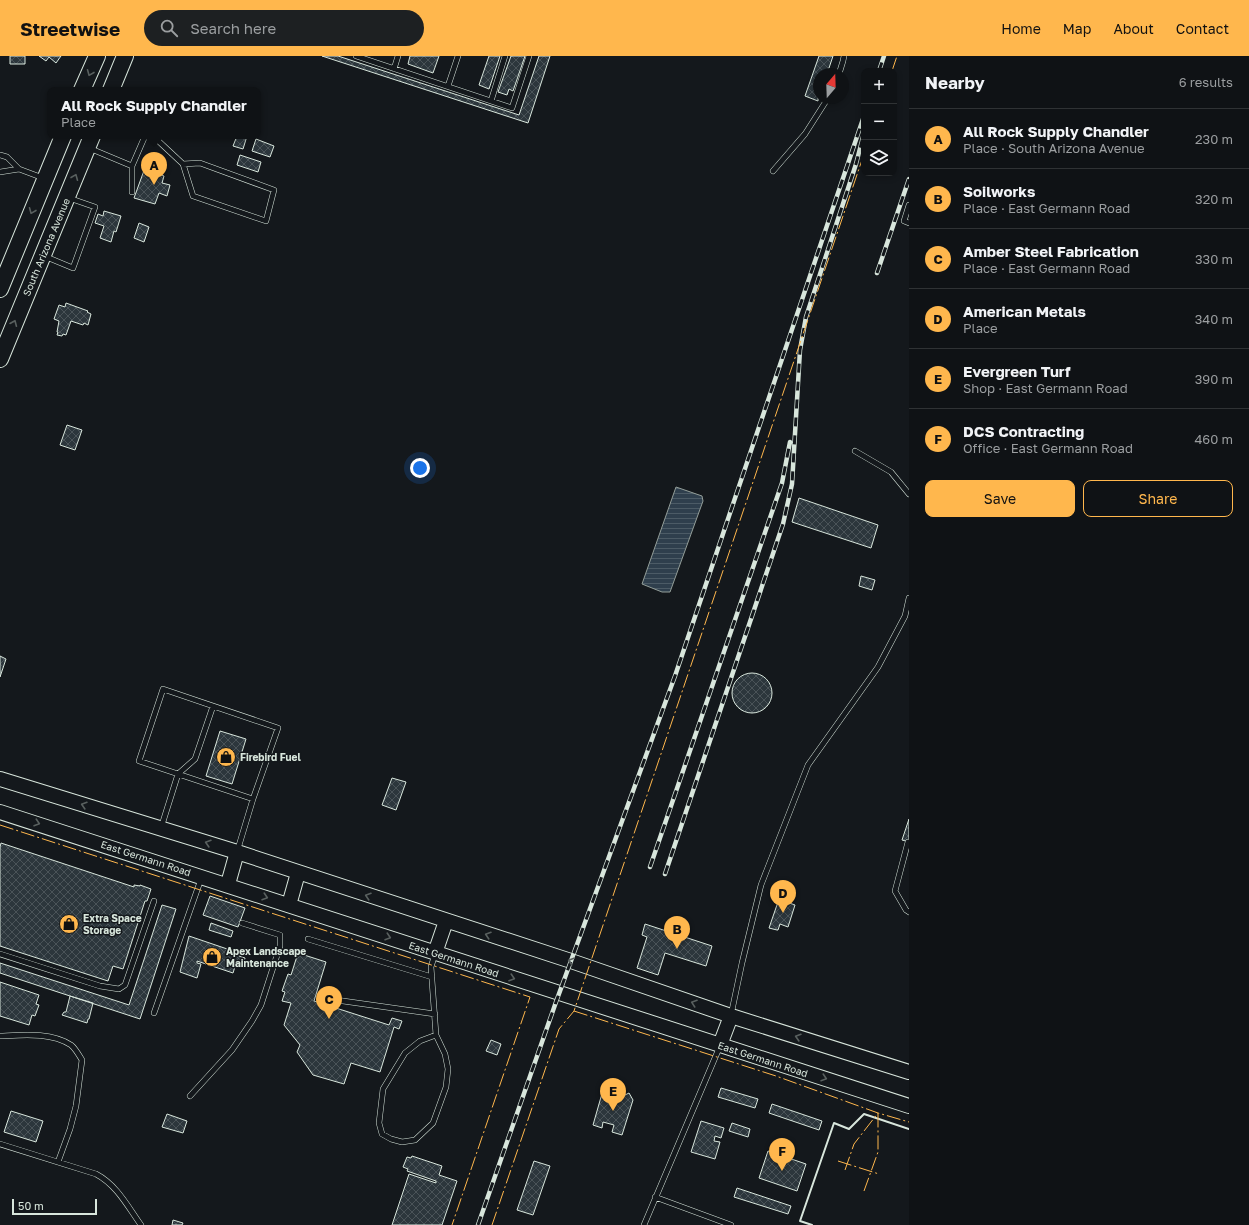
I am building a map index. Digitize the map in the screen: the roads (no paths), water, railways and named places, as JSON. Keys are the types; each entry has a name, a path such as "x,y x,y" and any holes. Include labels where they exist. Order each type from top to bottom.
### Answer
{"main road":[{"path":"83,87 97,56"},
{"path":"112,87 126,56"},
{"path":"0,290 63,139"},
{"name":"South Arizona Avenue","path":"0,359 90,142"},
{"path":"0,779 237,852 579,964 731,1016 909,1072"},
{"name":"East Germann Road","path":"0,812 228,884 909,1106"},
{"path":"228,884 237,852"},
{"path":"289,905 298,873"},
{"path":"436,953 446,921"},
{"path":"720,1045 731,1016"}],"lane":[{"path":"356,56 512,108 529,56"},
{"path":"394,69 398,56"},
{"path":"448,86 458,56"},
{"path":"491,101 505,56"},
{"path":"841,68 844,56"},
{"path":"773,172 805,134 824,104"},
{"path":"132,192 132,166 145,139"},
{"path":"156,139 183,164 193,196 266,221 274,190 200,163 183,164"},
{"path":"90,142 132,166"},
{"path":"0,155 7,157 19,169 46,179"},
{"path":"0,172 19,169"},
{"path":"43,256 73,268 95,207 67,197"},
{"path":"909,205 904,221 909,223"},
{"path":"855,450 891,472 909,494"},
{"path":"731,1016 761,885 808,765 878,667 905,616 909,598"},
{"path":"237,852 253,799 278,728 163,689 139,761 253,799"},
{"path":"161,829 178,774 194,759 213,706"},
{"path":"908,842 895,891 906,910 909,912"},
{"path":"154,1013 202,876"},
{"path":"0,954 100,986 119,989 125,985 154,901"},
{"path":"190,1096 232,1050 252,1022 261,1005 280,946 280,935 242,923"},
{"path":"308,939 432,977"},
{"path":"436,953 431,967 436,1034 445,1054 448,1069 446,1088 433,1123 415,1140 402,1142 391,1139 382,1134 379,1123 383,1089 405,1053 420,1041 436,1034"},
{"path":"336,1000 435,1014"},
{"path":"0,1036 25,1035 55,1038 72,1045 82,1060 76,1106 58,1162"},
{"path":"644,1225 720,1045"},
{"path":"0,1144 96,1174 105,1179 114,1187 141,1225"},
{"path":"655,1197 731,1225"}],"water":[{"path":"676,487 702,496 703,501 670,592 662,592 642,584"}],"railway":[{"path":"880,68 884,56"},
{"path":"478,1225 556,1002 675,676 861,125"},
{"path":"665,874 783,524 792,484 800,350 806,317 856,164 862,140"},
{"path":"877,273 909,179"},
{"path":"650,867 782,483 790,442"}],"place":[{"name":"All Rock Supply Chandler","path":"154,185"},
{"name":"Firebird Fuel","path":"226,757"},
{"name":"American Metals","path":"783,913"},
{"name":"Extra Space Storage","path":"69,924"},
{"name":"Soilworks","path":"677,949"},
{"name":"Apex Landscape Maintenance","path":"212,957"},
{"name":"Amber Steel Fabrication","path":"329,1019"},
{"name":"Evergreen Turf","path":"613,1111"},
{"name":"DCS Contracting","path":"782,1171"}]}
